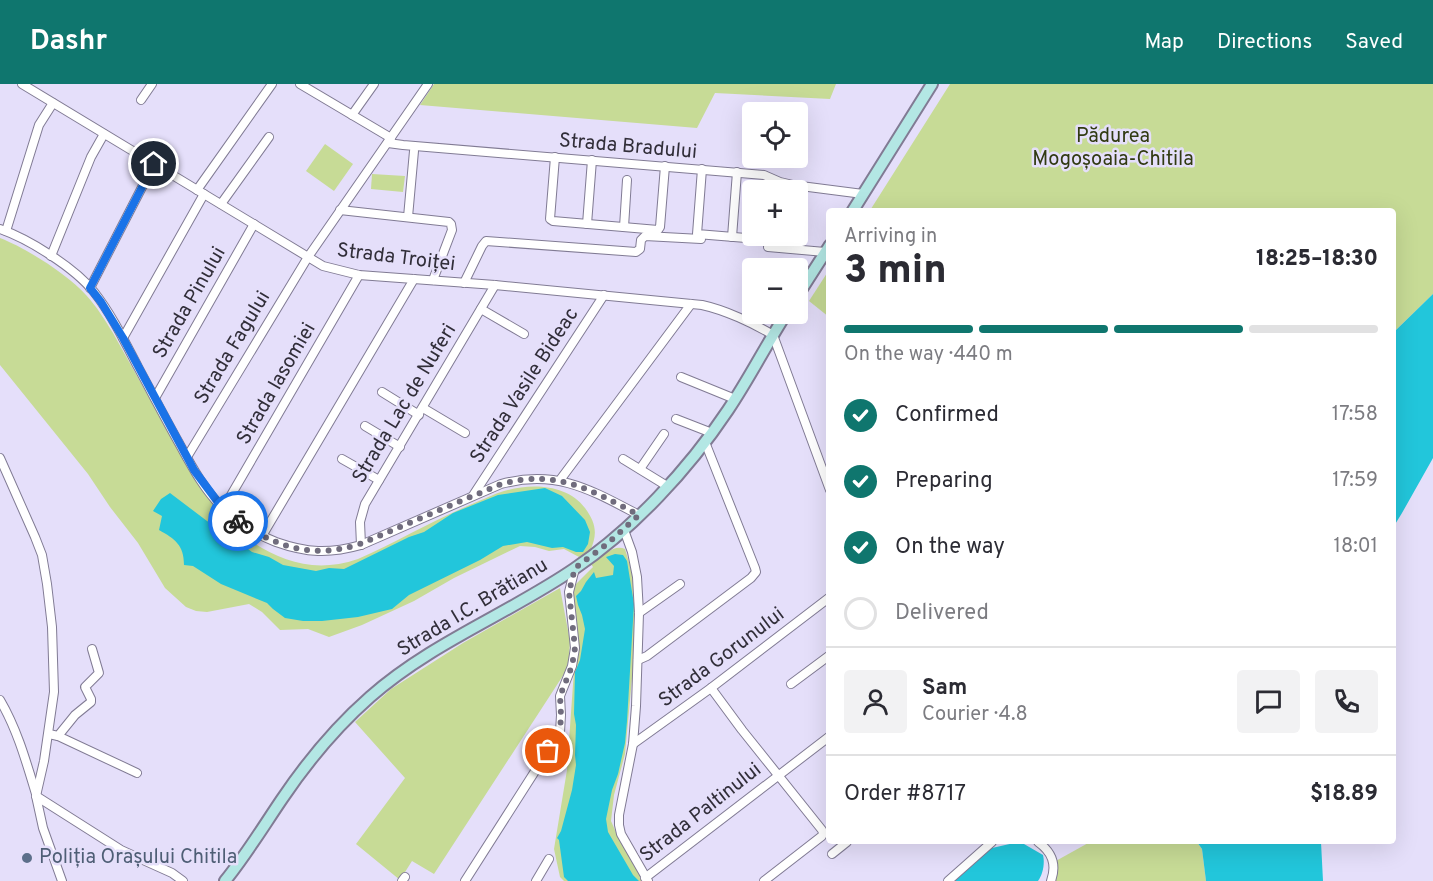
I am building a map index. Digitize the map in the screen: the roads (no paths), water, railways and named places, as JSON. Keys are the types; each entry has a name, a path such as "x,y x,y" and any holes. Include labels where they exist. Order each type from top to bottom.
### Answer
{"main road":[{"path":"854,208 932,84"},
{"path":"808,279 826,251"},
{"name":"Strada I.C. Brătianu","path":"225,881 306,766 371,696 430,652 575,568 624,530 639,515 712,433 780,324"}],"street":[{"name":"Strada Troiței","path":"22,84 323,266 359,274 691,304 716,309 773,335"},
{"path":"141,100 152,84"},
{"path":"123,338 201,192 272,84"},
{"path":"300,84 389,140"},
{"path":"352,116 374,84"},
{"name":"Strada Fagului","path":"187,457 308,257 428,84"},
{"path":"53,103 39,125 3,230 51,256 90,288 123,338 154,398 208,490 223,509 240,522 262,536 289,547 316,552 345,549 501,484 540,478 560,480 596,493 639,515"},
{"path":"51,256 91,157 104,134"},
{"path":"221,204 269,137"},
{"name":"Strada Bradului","path":"389,140 403,145 764,175 793,185 863,194"},
{"path":"408,217 414,151"},
{"path":"555,157 551,221 658,230 665,166"},
{"path":"587,224 592,160"},
{"path":"90,288 154,164"},
{"path":"702,169 697,234 742,238"},
{"path":"732,237 737,172"},
{"path":"624,227 627,180"},
{"path":"339,210 446,221 451,224 452,230 433,280"},
{"name":"Strada Pinului","path":"154,398 254,224"},
{"path":"464,283 486,241 636,252 640,249 641,240 645,236 701,239"},
{"path":"768,247 826,249"},
{"name":"Strada Iasomiei","path":"223,509 359,274"},
{"path":"262,536 414,279"},
{"name":"Strada Lac de Nuferi","path":"360,544 363,509 495,285"},
{"name":"Strada Vasile Bideac","path":"473,495 604,295"},
{"path":"560,480 691,304"},
{"path":"481,309 524,334"},
{"path":"773,335 826,479"},
{"path":"681,377 735,399"},
{"path":"382,392 465,433"},
{"path":"676,419 712,433"},
{"path":"365,426 399,447"},
{"path":"640,469 664,434"},
{"path":"638,660 673,637 756,572 705,442"},
{"path":"0,458 36,537 42,555 50,605 54,677 53,735 36,796"},
{"path":"342,459 379,480"},
{"path":"623,459 667,486"},
{"path":"624,530 632,552 637,577 639,613 633,744 619,825 621,834 646,879"},
{"path":"465,881 560,732 560,696 572,666 575,648 569,592 575,568"},
{"path":"639,613 680,584"},
{"name":"Strada Gorunului","path":"633,744 826,600"},
{"path":"53,735 91,702 85,687 98,675 99,670 92,649"},
{"path":"791,684 826,658"},
{"path":"711,688 823,833 764,881"},
{"path":"0,700 16,732 36,796 43,828 62,881"},
{"path":"53,735 136,773"},
{"name":"Strada Paltinului","path":"646,879 826,739"},
{"path":"30,775 41,774"},
{"path":"36,796 122,850 172,873 183,881"},
{"path":"832,854 844,844"},
{"path":"948,881 990,844"},
{"path":"1040,844 1049,852 1054,862 1051,881"},
{"path":"536,881 549,859"}],"water":[{"path":"1433,294 1433,458 1396,523 1396,330"},
{"path":"545,488 562,496 585,520 590,532 588,544 583,552 527,542 503,546 409,595 392,609 358,617 322,621 285,618 267,603 221,584 193,566 184,565 184,558 178,543 159,530 162,516 153,511 161,499 170,493 252,552 269,557 283,565 316,571 329,568 344,569 424,532 453,513 498,495"},
{"path":"615,554 623,555 627,561 634,604 625,743 606,819 608,832 633,875 639,881 568,881 564,877 557,838 572,790 576,765 575,672 580,660 585,629 576,596 594,572 596,578 613,575 614,566 606,557"},
{"path":"1024,844 1043,855 1043,868 1038,881 955,881 992,848"},
{"path":"1198,844 1321,844 1323,881 1206,881 1202,849"}],"place":[{"name":"Poliția Orașului Chitila","path":"27,858"}],"park label":[{"name":"Pădurea Mogoșoaia-Chitila","path":"1113,148"}]}
